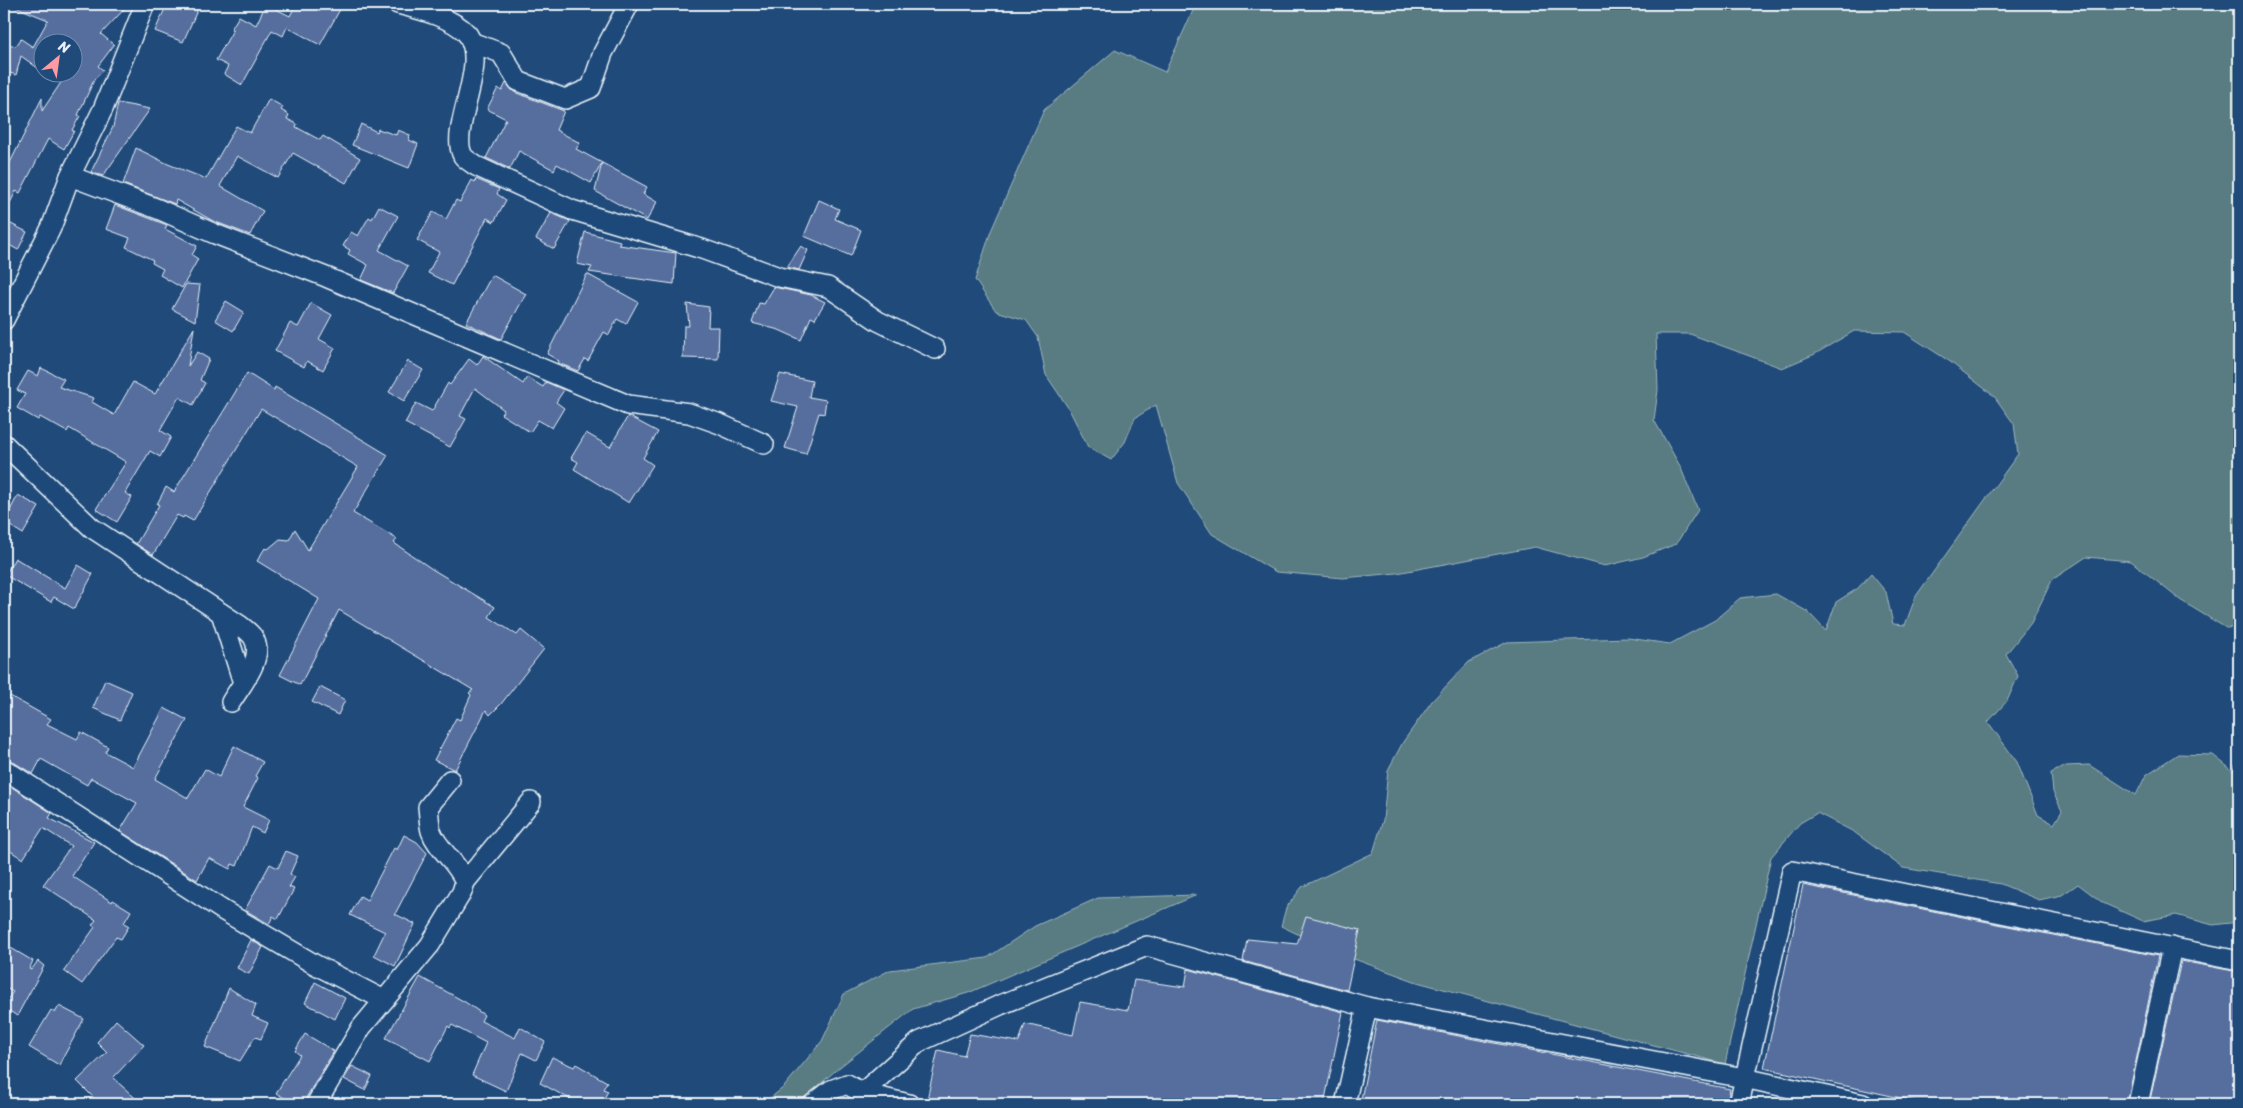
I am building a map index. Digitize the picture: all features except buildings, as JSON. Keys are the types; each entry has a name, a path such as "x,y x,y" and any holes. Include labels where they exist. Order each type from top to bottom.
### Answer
{"street":[{"path":"4,320 51,228 70,176 102,109 144,4"},
{"path":"398,4 422,9 456,25 468,35 474,50 472,77 461,134 461,149 464,158 476,166 572,210 702,249 779,277 828,287 878,322 935,349"},
{"path":"471,42 500,53 518,81 565,99 591,88 603,53 629,4"},
{"path":"70,176 158,208 215,234 326,277 628,405 689,413 720,424 764,444"},
{"path":"4,444 92,528 253,636 257,649 255,659 231,702"},
{"path":"4,769 224,911 314,964 384,1000"},
{"path":"450,780 428,807 431,832 461,871 466,882"},
{"path":"316,1104 362,1028 430,945 466,882 531,802"},
{"path":"1739,1104 1792,871 2239,961"},
{"path":"862,1093 919,1042 1000,1005 1147,946 1367,1007 1744,1078 1863,1104"},
{"path":"2138,1104 2172,947"},
{"path":"1345,1104 1367,1007"},
{"path":"813,1104 831,1090 847,1084 862,1093 909,1104"}],"green space":[{"path":"1196,4 2239,4 2239,627 2226,628 2180,600 2131,561 2086,557 2052,580 2031,623 2006,654 2018,676 2007,701 1988,722 2017,762 2038,815 2054,824 2062,811 2053,792 2051,773 2066,766 2089,765 2136,795 2146,775 2178,754 2213,755 2233,771 2239,757 2239,922 2213,925 2176,915 2143,921 2103,903 2078,884 2062,895 2039,900 2001,884 1903,868 1854,832 1817,813 1800,823 1771,857 1725,1064 1417,982 1335,952 1281,926 1286,908 1302,887 1373,853 1383,820 1388,770 1403,742 1432,701 1469,662 1507,642 1628,638 1670,644 1715,620 1740,598 1776,594 1808,612 1826,631 1836,602 1857,589 1871,574 1886,592 1893,624 1905,625 1916,596 2018,454 2014,424 1994,396 1949,361 1904,332 1854,331 1815,354 1782,368 1690,334 1656,334 1658,390 1654,420 1680,466 1698,510 1676,544 1643,557 1605,566 1535,547 1397,573 1343,578 1276,572 1212,534 1178,483 1156,405 1135,418 1125,442 1111,460 1088,447 1069,409 1046,375 1038,337 1026,320 996,311 975,280 991,231 1044,110 1115,50 1165,72"},
{"path":"1197,895 968,993 913,1009 836,1070 798,1104 763,1104 784,1087 822,1041 844,994 890,970 987,958 1035,926 1098,898"}]}
